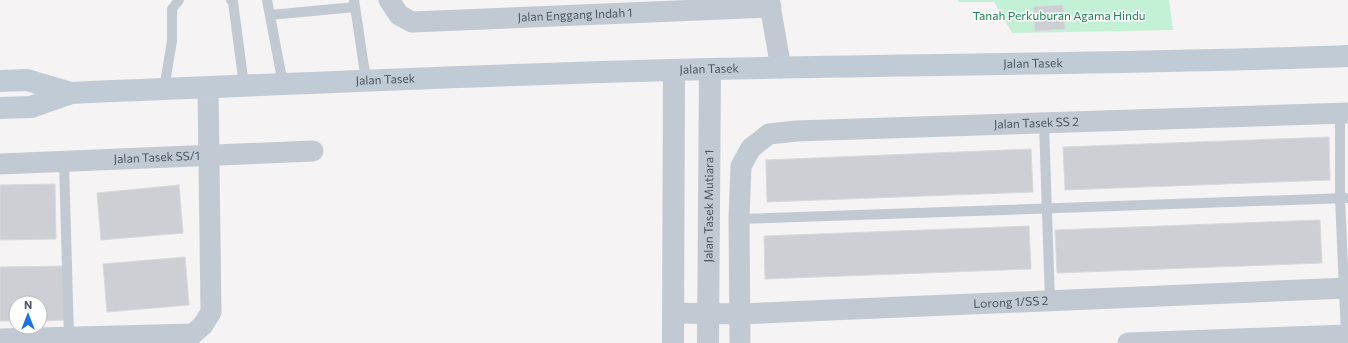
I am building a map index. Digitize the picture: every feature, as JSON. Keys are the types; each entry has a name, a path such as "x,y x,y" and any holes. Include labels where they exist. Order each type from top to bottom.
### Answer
{"main road":[{"name":"Jalan Tasek","path":"0,108 31,107 70,93 366,80 710,69 1007,65 1348,56"},
{"name":"Jalan Tasek","path":"0,81 27,80 70,93"}],"street":[{"name":"Jalan Enggang Indah 1","path":"389,0 399,15 412,22 770,4"},
{"path":"770,4 781,68"},
{"name":"Jalan Tasek Mutiara 1","path":"708,343 710,69"},
{"path":"673,343 674,70"},
{"path":"0,339 69,340 193,334 203,325 211,312 208,87"},
{"name":"Jalan Tasek SS 2","path":"740,219 741,166 751,148 769,134 796,131 1344,113"},
{"name":"Jalan Tasek SS/1","path":"0,164 313,151"},
{"path":"740,219 740,343"},
{"name":"Lorong 1/SS 2","path":"673,313 740,314 1346,288"},
{"path":"1128,343 1347,335"}],"lane":[{"path":"164,89 172,41 172,9 179,0"},
{"path":"231,0 234,2 244,85"},
{"path":"267,0 283,84"},
{"path":"270,15 354,4 366,80"},
{"path":"1344,113 1347,335"},
{"path":"1044,124 1050,301"},
{"path":"64,162 69,340"},
{"path":"740,219 1344,198"}],"green space":[{"name":"Tanah Perkuburan Agama Hindu","path":"958,0 1169,0 1173,30 1012,33 994,2 958,2"}],"building":[{"path":"1063,5 1065,29 1035,31 1033,7"},
{"path":"1329,137 1330,180 1065,190 1063,147"},
{"path":"1031,149 1033,192 767,202 766,160"},
{"path":"55,184 56,239 0,240 0,185"},
{"path":"179,185 183,233 101,240 97,193"},
{"path":"1320,220 1322,263 1057,273 1055,230"},
{"path":"1029,226 1031,269 765,279 764,236"},
{"path":"185,257 189,305 107,312 103,264"},
{"path":"64,266 65,320 48,321 48,295 8,295 8,321 0,321 0,267"}]}
